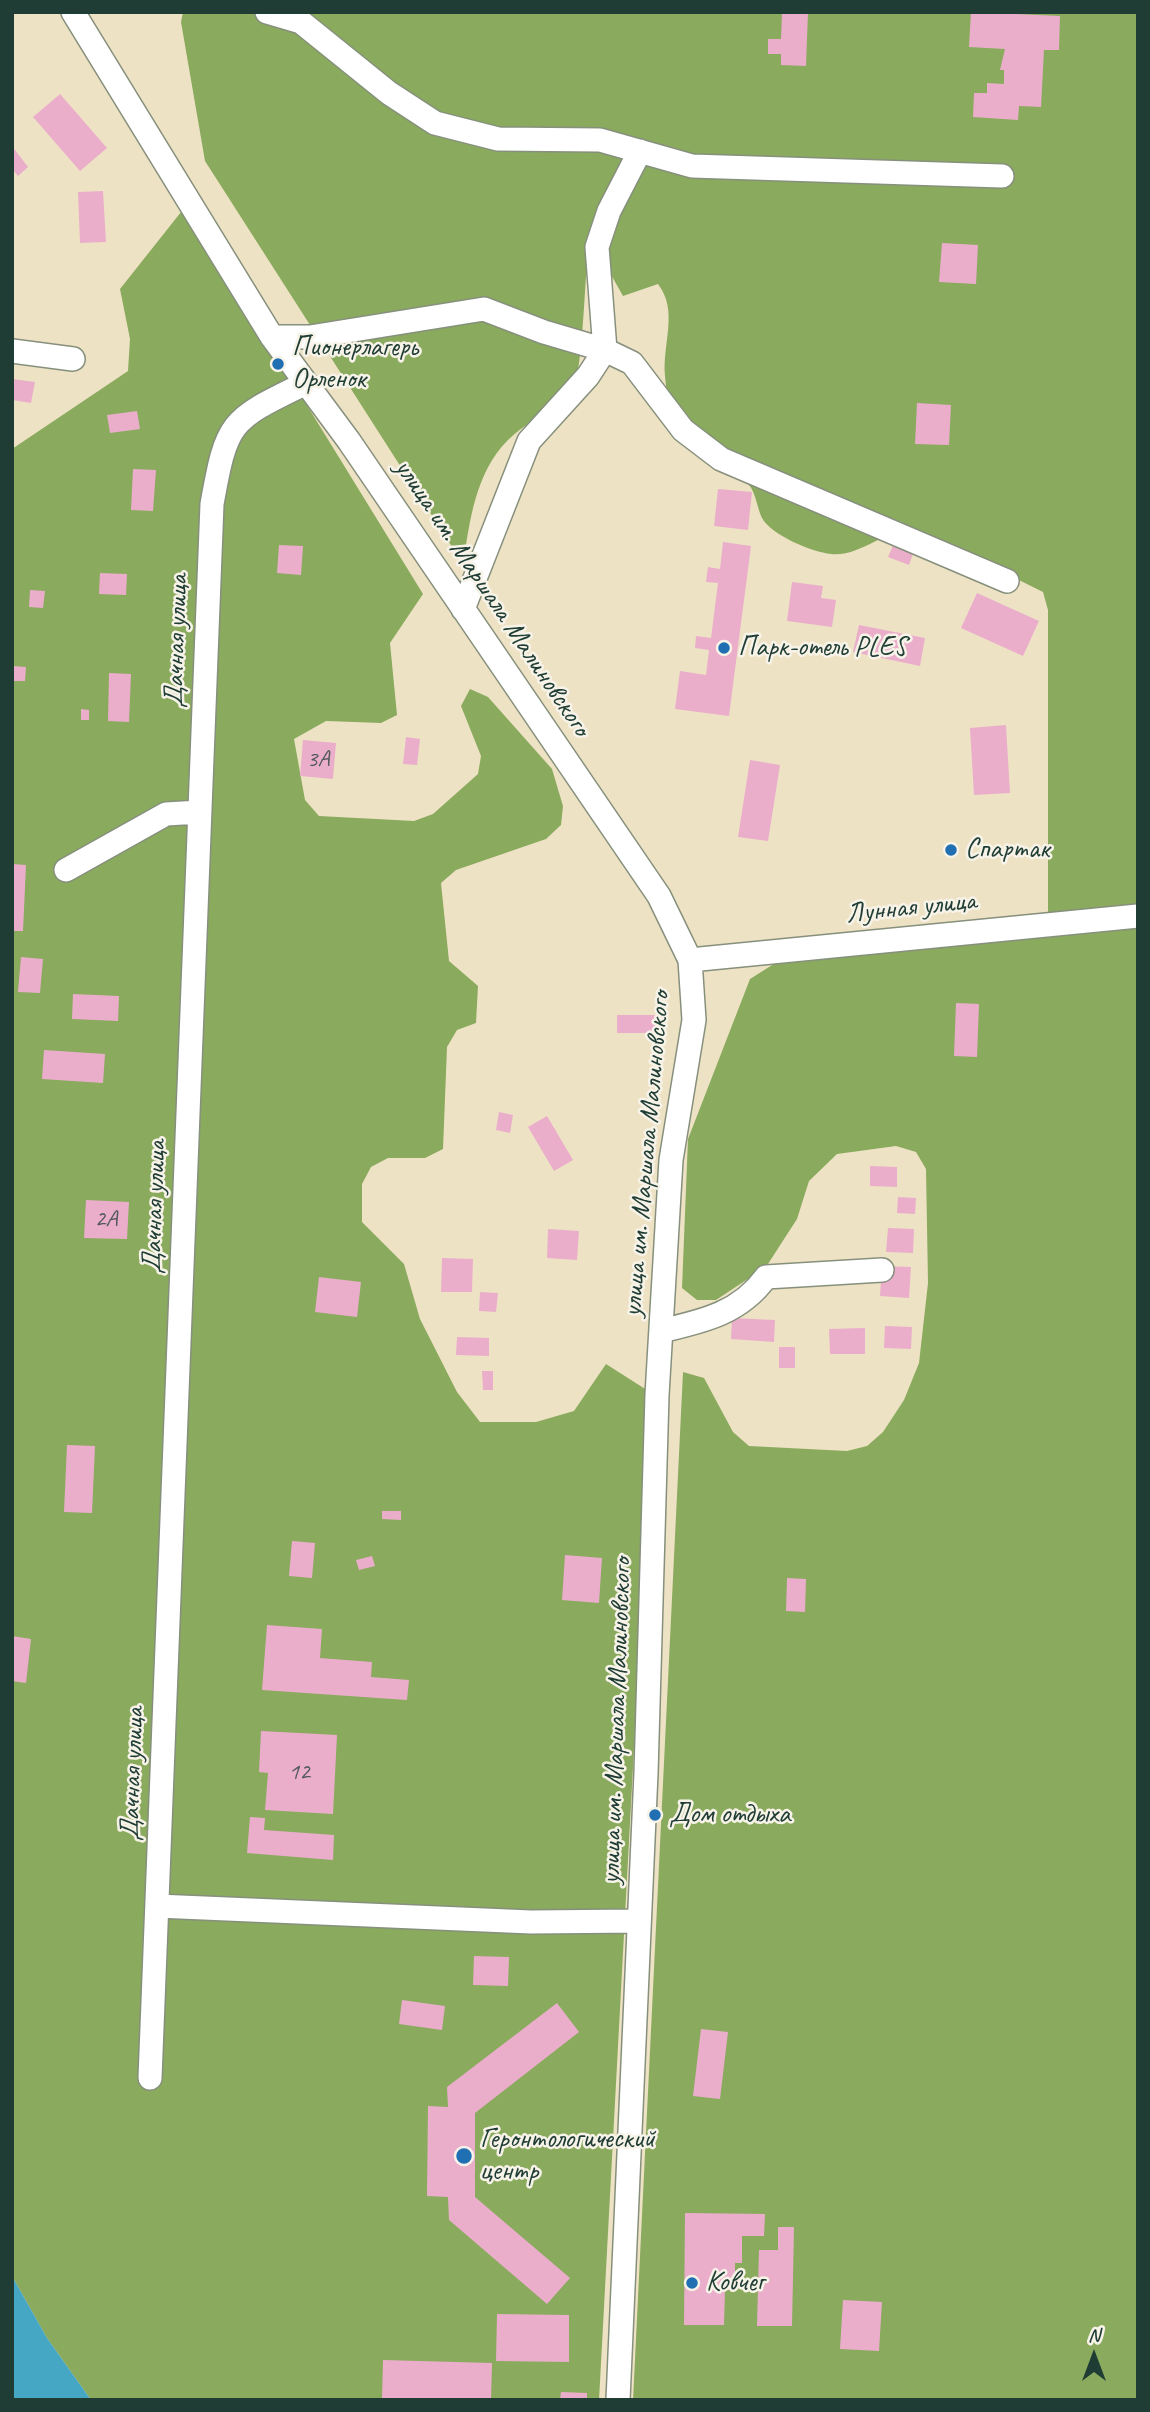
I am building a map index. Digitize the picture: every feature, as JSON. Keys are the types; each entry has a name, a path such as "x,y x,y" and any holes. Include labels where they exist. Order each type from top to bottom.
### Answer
{"street":[{"path":"267,12 301,22 389,93 435,123 498,139 600,140 692,166 1002,176"},
{"name":"улица им. Маршала Малиновского","path":"81,14 272,337 349,441 659,896 690,960 694,1020 671,1160 661,1331 618,2400"},
{"path":"463,609 529,441 588,376 605,350 597,247 609,211 640,151"},
{"path":"272,337 310,337 484,309 544,332 605,350 632,363 683,430 721,459 1007,581"},
{"path":"12,351 73,359"},
{"name":"Дачная улица","path":"150,2078 212,504 220,460 230,431 251,410 306,383"},
{"path":"66,870 166,814 200,812"},
{"name":"Лунная улица","path":"690,960 1138,916"},
{"path":"661,1331 707,1321 751,1297 766,1277 882,1270"},
{"path":"157,1906 531,1922 639,1921"}],"green space":[{"path":"183,12 1138,12 1138,2400 633,2400 683,1372 704,1378 733,1432 749,1446 847,1451 867,1446 883,1432 904,1400 919,1363 928,1283 926,1169 916,1152 896,1146 837,1154 809,1181 797,1219 766,1267 716,1300 697,1300 682,1288 688,1139 750,979 788,955 1048,929 1048,610 1043,592 916,529 893,533 842,554 813,550 774,531 762,518 748,484 693,442 675,418 665,376 668,305 658,284 623,296 605,264 587,264 581,344 575,380 553,406 508,440 488,467 476,498 463,564 205,161 181,22"},
{"path":"185,207 423,594 390,643 397,715 381,723 326,721 294,739 305,800 319,816 414,821 433,814 478,774 481,756 461,706 470,689 488,697 552,769 563,806 561,825 546,839 456,870 441,883 449,961 478,986 476,1023 457,1030 447,1047 443,1149 425,1158 388,1158 371,1167 362,1184 362,1222 404,1264 420,1319 457,1392 480,1422 536,1422 574,1411 606,1364 653,1394 599,2400 91,2400 47,2338 12,2276 12,449 128,371 130,339 120,289"}],"water":[{"path":"12,2276 47,2338 91,2400 12,2400"}],"building":[{"path":"782,12 808,12 806,66 781,65 781,54 768,54 768,39 781,39"},
{"path":"971,12 1060,16 1059,50 1044,50 1041,107 1019,106 1018,120 973,117 974,93 987,93 987,83 1004,84 1004,70 1000,70 1005,49 969,47"},
{"path":"60,94 107,148 80,171 33,117"},
{"path":"12,146 28,167 18,176 12,169"},
{"path":"103,191 106,242 80,243 78,192"},
{"path":"942,243 978,245 976,284 939,282"},
{"path":"12,379 35,382 31,403 12,400"},
{"path":"917,403 951,405 949,445 915,444"},
{"path":"137,411 140,429 110,433 107,415"},
{"path":"133,469 156,470 153,511 131,510"},
{"path":"718,489 752,492 748,530 714,526"},
{"path":"723,542 751,546 729,716 675,709 680,671 706,675 709,650 695,648 696,636 711,638 718,583 706,582 708,567 720,569"},
{"path":"894,543 914,551 909,565 888,557"},
{"path":"279,545 303,546 301,575 277,573"},
{"path":"100,573 127,574 126,595 99,594"},
{"path":"792,582 823,586 821,598 836,600 832,627 787,621"},
{"path":"30,590 45,591 43,608 29,607"},
{"path":"977,593 1039,621 1023,656 961,628"},
{"path":"859,625 925,638 920,666 853,652"},
{"path":"13,666 26,667 25,681 13,681"},
{"path":"109,673 131,674 129,722 108,721"},
{"path":"81,709 89,710 89,720 81,720"},
{"path":"1006,725 1010,793 974,795 970,728"},
{"path":"406,737 420,739 417,765 403,764"},
{"path":"303,740 336,743 333,779 300,776"},
{"path":"750,760 780,765 768,841 738,837"},
{"path":"12,864 26,865 23,931 12,931"},
{"path":"21,957 43,959 40,993 18,992"},
{"path":"73,994 119,996 118,1021 72,1019"},
{"path":"956,1003 979,1004 977,1057 954,1056"},
{"path":"617,1015 658,1015 658,1033 617,1033"},
{"path":"44,1050 105,1054 103,1083 42,1079"},
{"path":"499,1112 513,1115 510,1133 496,1130"},
{"path":"547,1116 573,1160 554,1171 528,1127"},
{"path":"870,1166 897,1167 897,1187 870,1186"},
{"path":"898,1197 916,1198 915,1214 897,1213"},
{"path":"86,1200 129,1202 127,1239 84,1238"},
{"path":"888,1228 914,1229 913,1253 886,1252"},
{"path":"548,1229 579,1231 577,1260 547,1258"},
{"path":"442,1258 473,1259 472,1292 441,1292"},
{"path":"882,1266 911,1267 909,1298 880,1296"},
{"path":"319,1277 361,1282 357,1317 315,1312"},
{"path":"480,1292 498,1293 496,1312 479,1311"},
{"path":"732,1318 775,1320 774,1342 731,1339"},
{"path":"885,1326 912,1327 911,1349 884,1348"},
{"path":"865,1328 865,1354 830,1354 829,1329"},
{"path":"457,1337 489,1338 489,1356 456,1355"},
{"path":"779,1347 795,1347 795,1368 779,1368"},
{"path":"482,1371 493,1371 493,1390 483,1390"},
{"path":"67,1445 95,1446 92,1513 64,1512"},
{"path":"382,1511 401,1511 401,1520 382,1519"},
{"path":"292,1541 315,1543 312,1578 289,1576"},
{"path":"565,1555 602,1558 599,1603 562,1600"},
{"path":"372,1556 375,1566 359,1570 356,1560"},
{"path":"787,1578 806,1579 805,1612 786,1611"},
{"path":"267,1625 322,1629 320,1658 372,1662 371,1677 409,1680 407,1700 262,1690"},
{"path":"12,1636 31,1639 26,1683 12,1681"},
{"path":"261,1731 337,1735 333,1814 265,1810 268,1773 259,1772"},
{"path":"250,1817 265,1818 264,1830 334,1835 333,1860 247,1853"},
{"path":"474,1956 509,1957 508,1986 473,1985"},
{"path":"402,2000 445,2006 442,2030 399,2024"},
{"path":"557,2003 579,2032 475,2113 475,2197 570,2278 547,2304 449,2220 448,2197 427,2196 428,2106 448,2107 447,2087"},
{"path":"701,2029 728,2032 720,2099 693,2096"},
{"path":"685,2213 765,2214 764,2236 742,2236 742,2263 735,2263 735,2290 725,2290 724,2325 684,2325"},
{"path":"778,2227 794,2227 792,2326 757,2326 759,2250 778,2250"},
{"path":"843,2300 882,2302 879,2351 840,2349"},
{"path":"497,2314 569,2315 569,2362 496,2361"},
{"path":"383,2360 492,2363 491,2400 382,2399"},
{"path":"561,2392 587,2393 587,2400 560,2400"}],"place":[{"name":"Пионерлагерь Орленок","path":"278,364"},
{"name":"Парк-отель PLES","path":"724,648"},
{"name":"Спартак","path":"951,850"},
{"name":"Дом отдыха","path":"655,1815"},
{"name":"Геронтологический центр","path":"464,2156"},
{"name":"Ковчег","path":"692,2283"}]}
